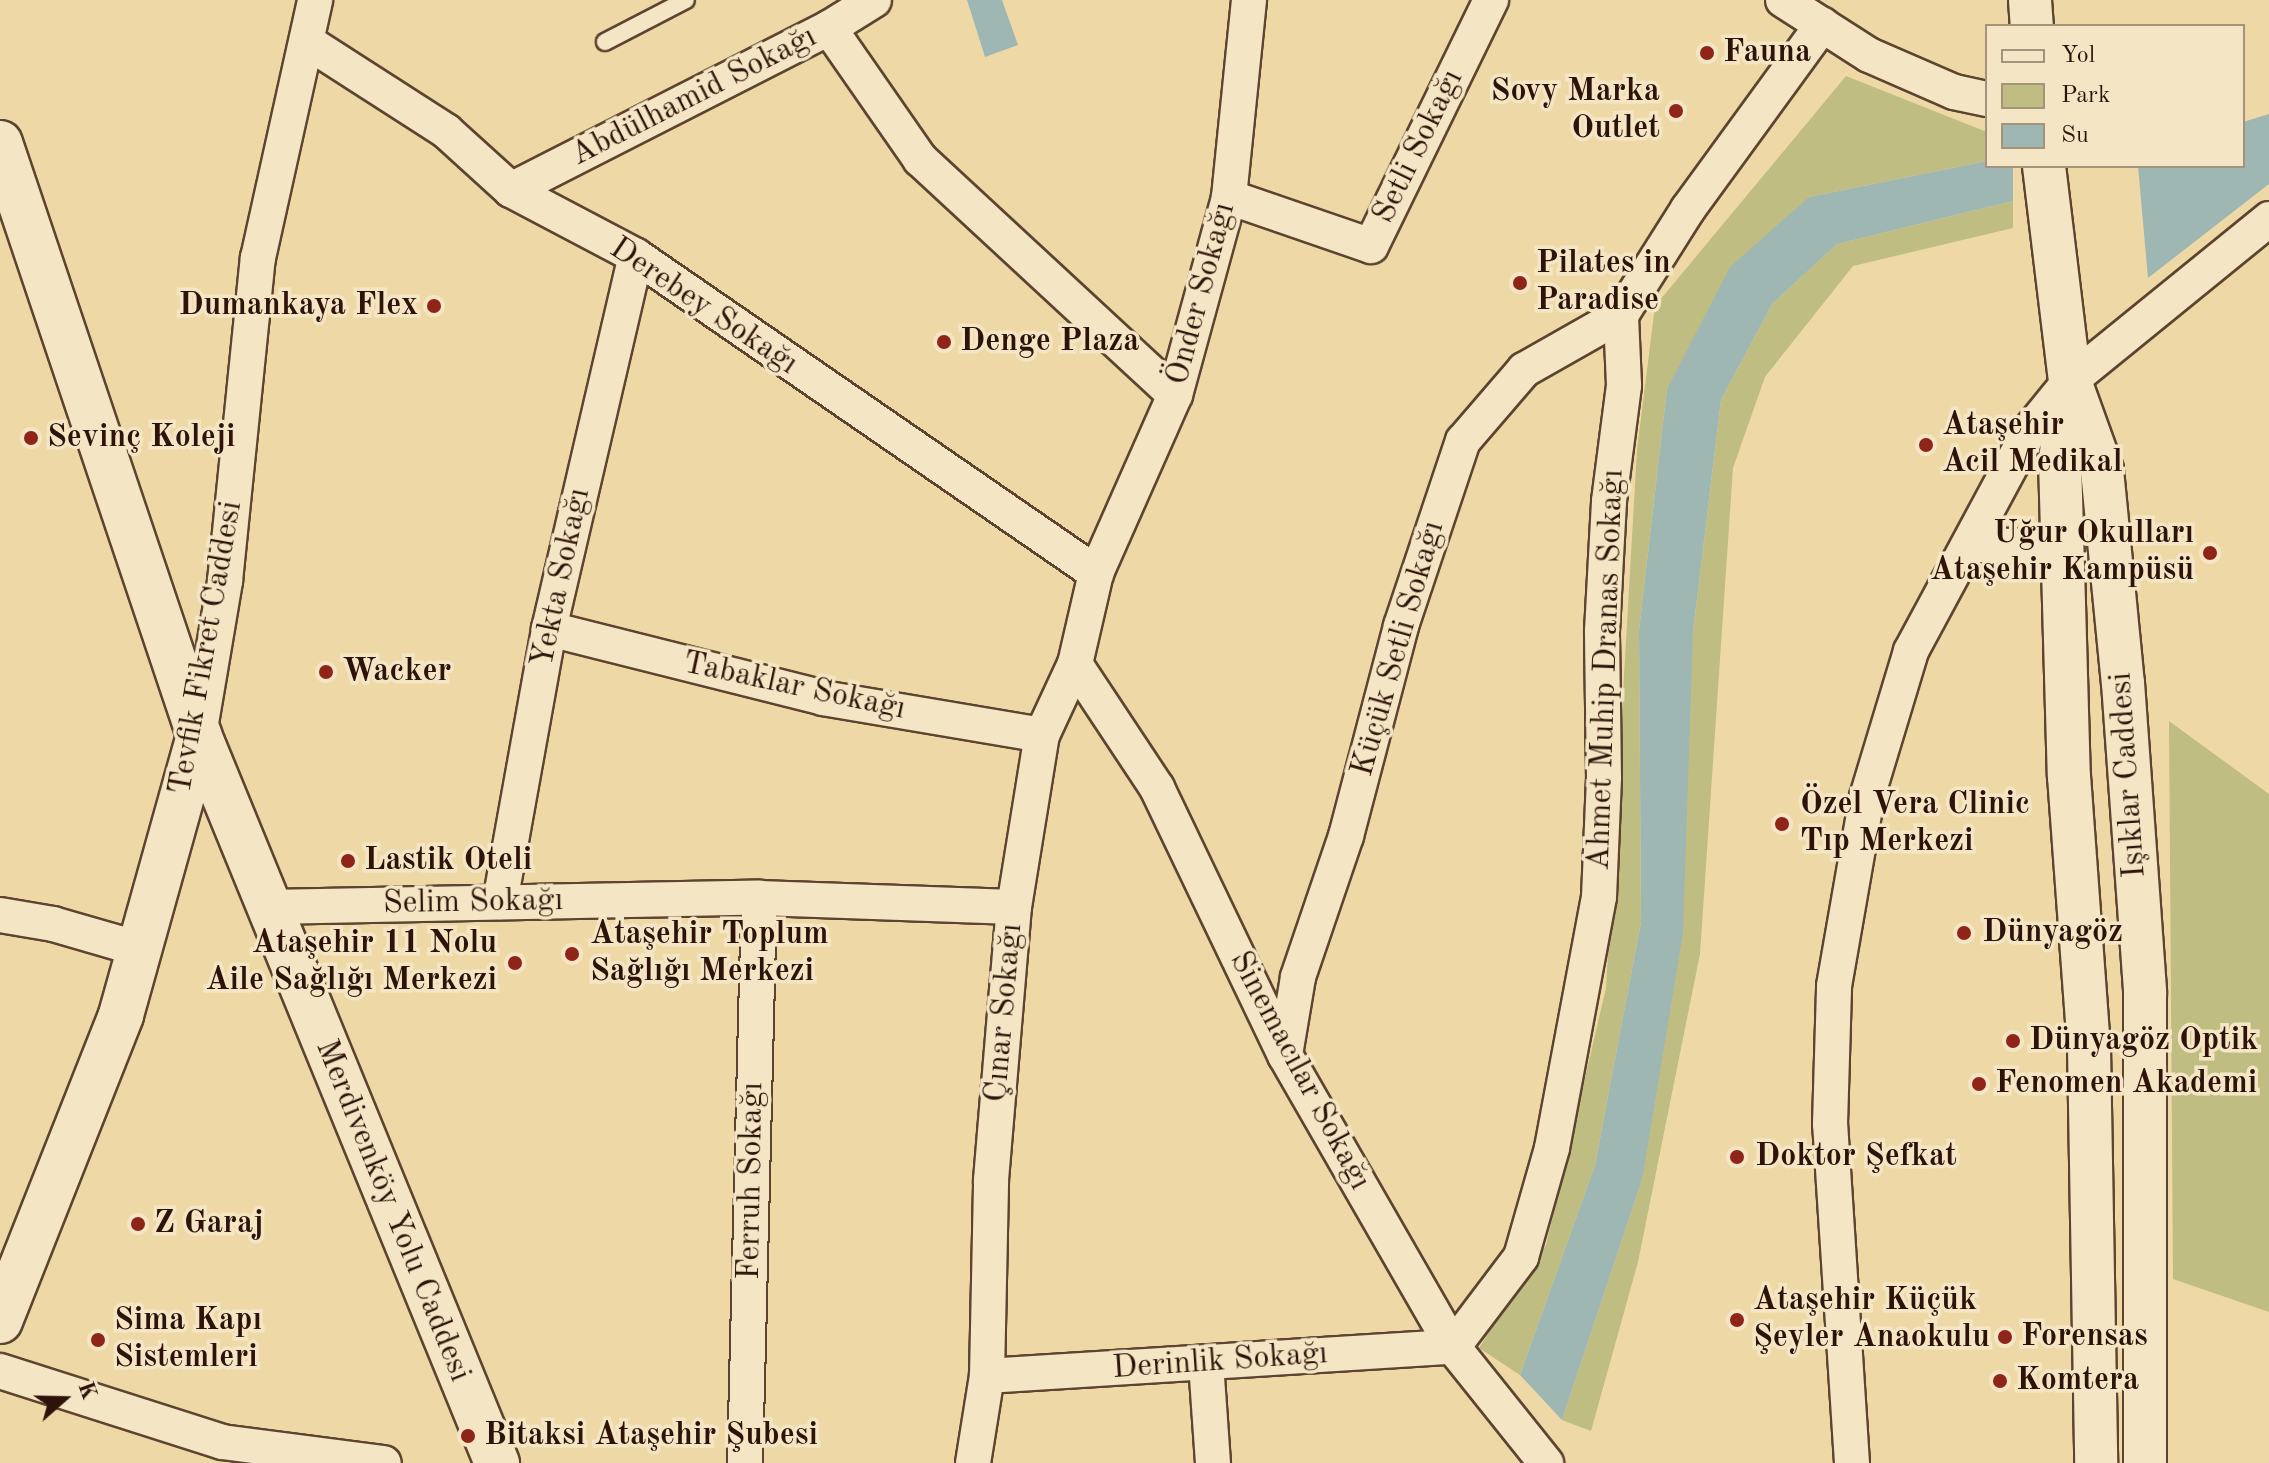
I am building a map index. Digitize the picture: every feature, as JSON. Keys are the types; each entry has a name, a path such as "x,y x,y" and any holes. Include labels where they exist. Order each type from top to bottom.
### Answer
{"main road":[{"name":"Merdivenköy Yolu Caddesi","path":"0,143 199,735 497,1463"},
{"name":"Tevfik Fikret Caddesi","path":"0,1321 47,1212 143,950 199,735"}],"street":[{"name":"Tevfik Fikret Caddesi","path":"199,735 225,581 258,258 309,43 315,0"},
{"name":"Abdülhamid Sokağı","path":"511,190 829,28 874,0"},
{"name":"Önder Sokağı","path":"1096,573 1175,395 1229,197 1249,0"},
{"name":"Setli Sokağı","path":"1229,197 1371,246 1491,0"},
{"path":"1783,0 1869,55 1954,92 1985,99"},
{"path":"2030,0 2032,24"},
{"path":"1621,315 1688,209 1822,25"},
{"path":"829,28 920,159 1175,395"},
{"name":"Derebey Sokağı","path":"309,43 446,131 511,190 636,256 1096,573"},
{"name":"Işıklar Caddesi","path":"2044,168 2070,381 2102,470 2145,993 2145,1463"},
{"path":"1852,1463 1830,1124 1834,986 1867,797 1911,651 1971,545 2030,430 2070,381 2263,237"},
{"name":"Yekta Sokağı","path":"500,902 549,629 636,256"},
{"name":"Küçük Setli Sokağı","path":"1285,1055 1298,977 1346,836 1401,626 1463,441 1524,370 1621,315"},
{"name":"Ahmet Muhip Dranas Sokağı","path":"1453,1347 1521,1257 1552,1148 1599,897 1602,631 1609,501 1624,385 1621,315"},
{"name":"Işıklar Caddesi","path":"2070,381 2060,460 2069,776 2089,1048 2096,1463"},
{"path":"1971,545 2063,547"},
{"name":"Çınar Sokağı","path":"973,1463 987,1376 991,1180 1014,907 1042,735 1075,664 1096,573"},
{"name":"Tabaklar Sokağı","path":"549,629 823,698 1042,735"},
{"name":"Sinemacılar Sokağı","path":"1075,664 1157,788 1285,1055 1453,1347 1546,1463"},
{"name":"Selim Sokağı","path":"268,907 759,898 1014,907"},
{"name":"Ferruh Sokağı","path":"745,1463 759,898"},
{"path":"0,915 143,950"},
{"name":"Derinlik Sokağı","path":"987,1376 1453,1347"},
{"path":"1206,1363 1213,1463"},
{"path":"0,1371 222,1442 384,1463"}],"lane":[{"path":"605,42 686,0"}],"green space":[{"path":"1846,76 1985,131 1985,161 1809,197 1667,389 1639,630 1641,922 1595,1165 1520,1375 1479,1348 1546,1245 1606,988 1637,450 1655,306"},
{"path":"2013,201 2013,228 1853,266 1765,377 1733,468 1700,954 1638,1262 1591,1431 1562,1420 1642,1180 1693,632 1721,400 1772,304 1837,244"},
{"path":"2169,721 2269,794 2269,1312 2173,1279"}],"water":[{"path":"967,0 1002,0 1018,45 985,57"},
{"path":"2269,114 2269,184 2148,278 2138,168 2245,168 2245,121"},
{"path":"1985,161 1985,168 2013,168 2013,201 1837,244 1772,304 1721,400 1693,632 1683,933 1642,1180 1562,1420 1520,1375 1595,1165 1641,922 1639,630 1667,389 1730,267 1809,197"}],"place":[{"name":"Fauna","path":"1707,53"},
{"name":"Sovy Marka Outlet","path":"1676,111"},
{"name":"Pilates in Paradise","path":"1520,283"},
{"name":"Dumankaya Flex","path":"434,306"},
{"name":"Denge Plaza","path":"944,342"},
{"name":"Sevinç Koleji","path":"31,438"},
{"name":"Ataşehir Acil Medikal","path":"1926,445"},
{"name":"Uğur Okulları Ataşehir Kampüsü","path":"2210,553"},
{"name":"Wacker","path":"326,672"},
{"name":"Özel Vera Clinic Tıp Merkezi","path":"1782,824"},
{"name":"Lastik Oteli","path":"348,861"},
{"name":"Dünyagöz","path":"1964,933"},
{"name":"Ataşehir Toplum Sağlığı Merkezi","path":"572,954"},
{"name":"Ataşehir 11 Nolu Aile Sağlığı Merkezi","path":"515,963"},
{"name":"Dünyagöz Optik","path":"2013,1041"},
{"name":"Fenomen Akademi","path":"1979,1084"},
{"name":"Doktor Şefkat","path":"1737,1157"},
{"name":"Z Garaj","path":"138,1224"},
{"name":"Ataşehir Küçük Şeyler Anaokulu","path":"1737,1320"},
{"name":"Forensas","path":"2005,1337"},
{"name":"Sima Kapı Sistemleri","path":"98,1340"},
{"name":"Komtera","path":"2000,1381"},
{"name":"Bitaksi Ataşehir Şubesi","path":"468,1436"}]}
